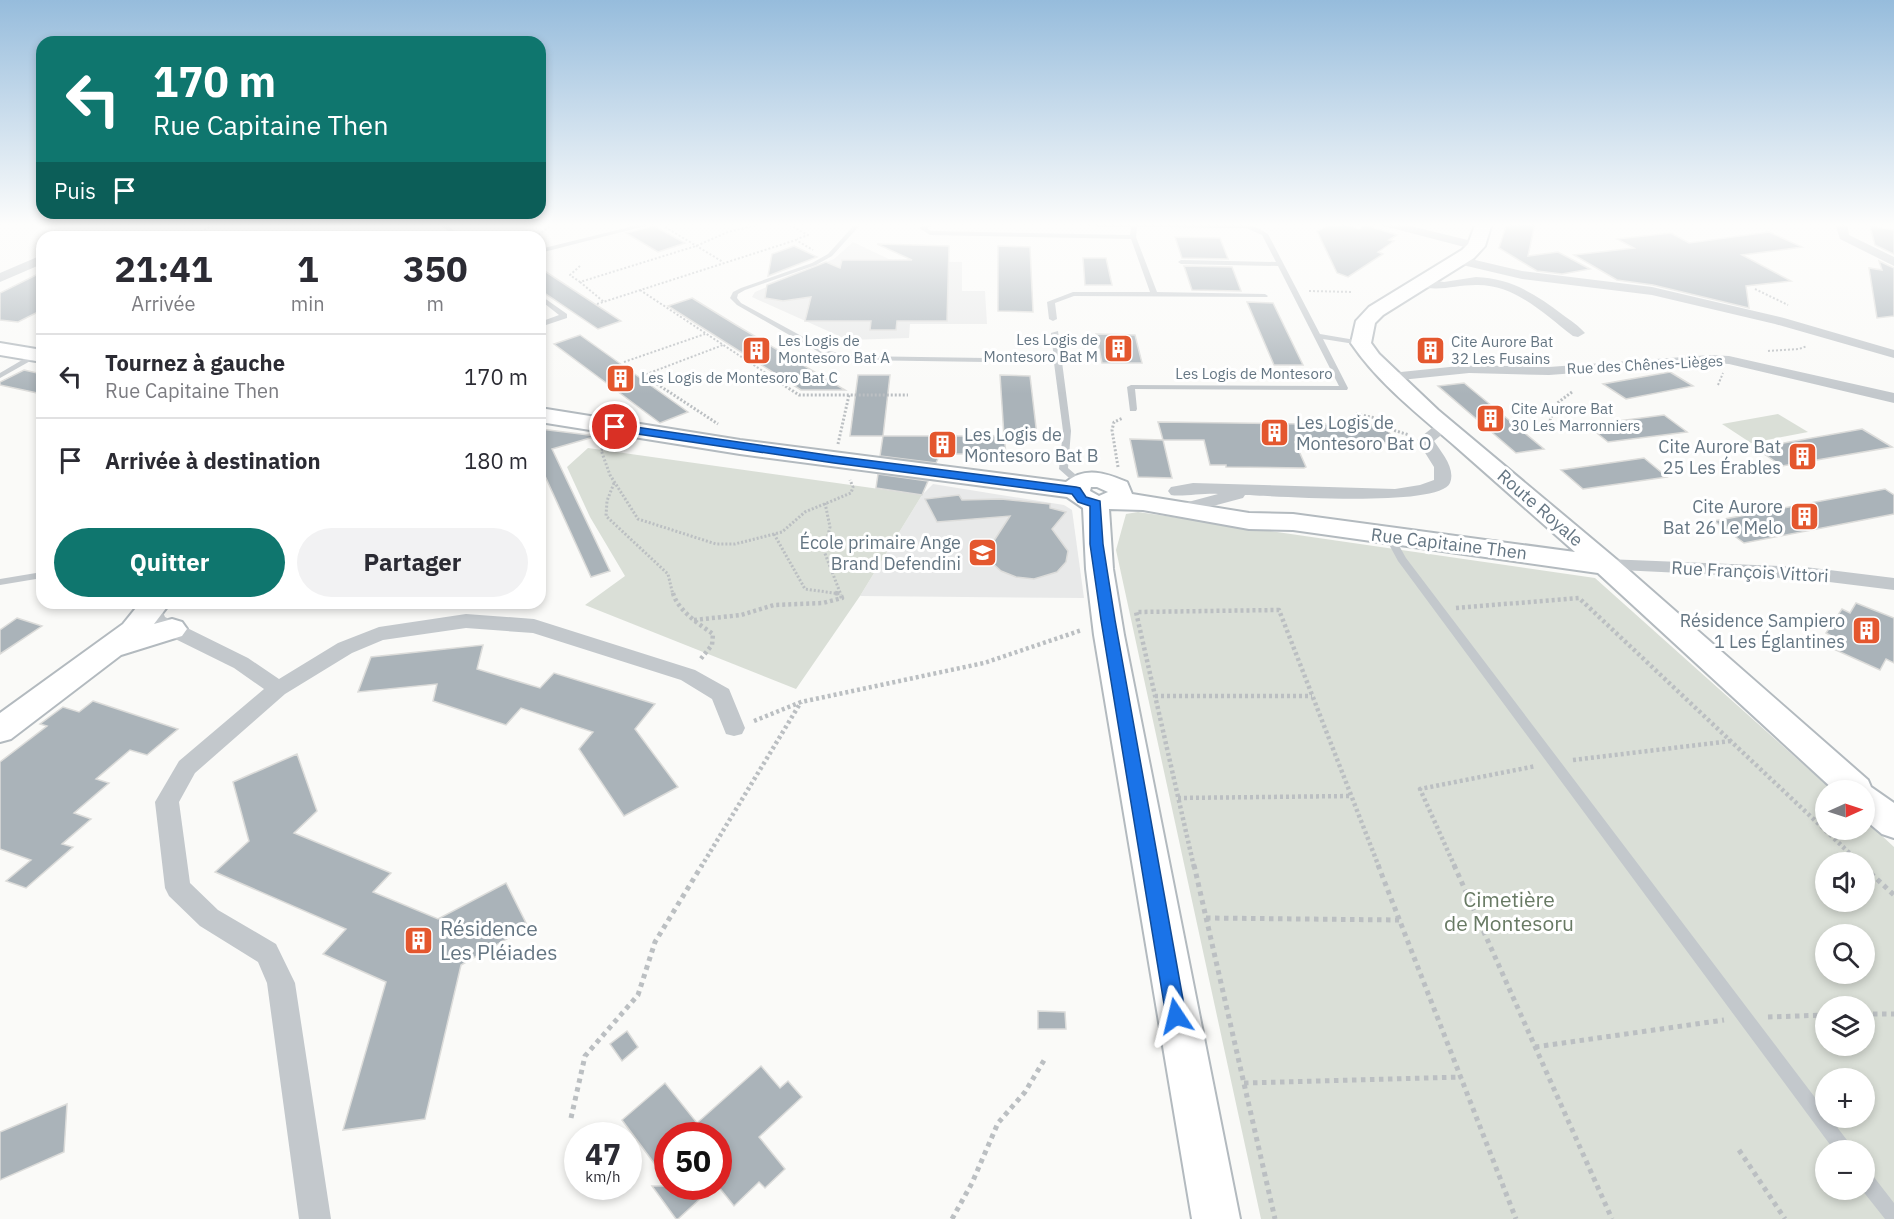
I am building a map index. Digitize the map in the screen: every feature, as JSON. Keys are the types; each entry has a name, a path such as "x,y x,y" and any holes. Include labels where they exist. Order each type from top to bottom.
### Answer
{"main road":[{"path":"1361,343 1366,321 1376,311 1426,280"},
{"name":"Route Royale","path":"1361,343 1372,358 1443,427 1461,439 1556,521 1845,780"},
{"path":"0,350 36,355"},
{"name":"Rue Capitaine Then","path":"546,416 707,441 841,469 1100,491 1143,501 1215,499 1293,522"},
{"path":"1100,491 1096,544 1108,620 1173,996 1216,1219"},
{"name":"Rue Capitaine Then","path":"1180,500 1249,521 1293,522 1606,565"},
{"path":"1524,554 1549,540 1556,521"},
{"path":"0,730 133,631 157,610"},
{"path":"0,711 116,626 157,610"},
{"path":"1875,808 1894,824"}],"street":[{"path":"1421,283 1448,287 1478,280 1514,286 1578,333"},
{"path":"1562,280 1652,291 1779,321 1894,354"},
{"name":"Rue des Chênes-Lièges","path":"1391,376 1469,369 1549,371 1710,359 1729,360 1894,398"},
{"path":"1180,500 1193,488 1395,494 1424,490 1442,482 1442,467 1425,440 1443,427"},
{"path":"1215,499 1248,490"},
{"name":"Rue François Vittori","path":"1606,565 1805,573 1894,584"},
{"path":"157,610 278,689"},
{"path":"315,1219 281,983 267,953 209,918 178,888 167,802 187,767 278,689 345,648 379,634 466,621 534,626 688,675 721,694 734,728"}],"lane":[{"path":"769,280 735,293 733,298 739,304 827,353 856,358 1058,361"},
{"path":"1149,280 1154,294"},
{"name":"Les Logis de Montesoro","path":"1133,409 1131,387 1344,388 1287,280"},
{"path":"1053,319 1051,302 1072,294 1265,296"},
{"path":"546,302 564,316 546,324"},
{"path":"1054,333 1066,431 1063,469 1100,491"},
{"path":"1317,336 1361,343"},
{"path":"0,376 36,357"},
{"path":"1390,537 1402,559 1557,762 1743,1018 1836,1140"},
{"path":"0,582 36,576"},
{"path":"1875,1192 1894,1217"}],"path":[{"path":"577,280 604,302"},
{"path":"580,282 587,280"},
{"path":"597,304 670,280"},
{"path":"640,290 799,395 909,394"},
{"path":"1292,290 1353,292"},
{"path":"624,362 706,333"},
{"path":"707,441 720,426 644,375 724,345"},
{"path":"1729,360 1760,352 1799,349 1809,345"},
{"path":"1550,421 1556,404 1572,393"},
{"path":"616,438 602,450 610,476 638,519 716,544 735,544 782,532 805,512 851,493 853,487 841,469 849,395"},
{"path":"1356,414 1386,420 1393,430"},
{"path":"1100,491 1119,472 1112,430 1114,422 1122,418 1130,418"},
{"path":"615,483 607,501 606,516 668,574 675,601 694,620 713,634 712,645 688,675"},
{"path":"694,620 741,615 774,606 823,603 842,598 824,551 831,536 832,525 825,502"},
{"path":"774,534 804,589 841,594"},
{"path":"1441,609 1579,597 1848,852"},
{"path":"1275,1219 1136,612 1279,610 1516,1219"},
{"path":"734,728 801,702 984,663 1108,620"},
{"path":"1155,696 1312,696"},
{"path":"571,1118 585,1056 638,995 656,942 801,702"},
{"path":"1612,1219 1420,789 1557,762 1731,741"},
{"path":"1178,798 1351,796"},
{"path":"1875,877 1894,895"},
{"path":"1206,918 1400,920"},
{"path":"1875,1014 1894,1014"},
{"path":"1535,1047 1743,1018 1815,1016"},
{"path":"952,1219 972,1183 998,1123 1025,1092 1046,1057"},
{"path":"1244,1083 1461,1077"},
{"path":"1739,1150 1785,1219"}],"shaded area":[{"path":"784,280 962,280 962,291 985,291 987,324 910,324 909,338 848,340 752,297 755,292"},
{"name":"École primaire Ange Brand Defendini","path":"933,484 1064,505 1072,510 1084,598 860,596 922,495"}],"green space":[{"path":"1778,414 1808,432 1751,443 1722,424"},
{"path":"588,448 922,495 860,596 796,689 585,605 625,576 590,517 567,467"},
{"name":"Cimetière de Montesoru","path":"1138,512 1595,578 1821,780 1815,780 1815,840 1875,840 1875,829 1894,847 1894,1219 1261,1219 1116,550 1126,514"}],"building":[{"path":"26,280 36,280 36,313 18,322 0,320 0,293"},
{"path":"546,280 558,280 621,321 598,329 546,294"},
{"path":"780,280 948,280 947,321 897,321 896,330 870,330 871,321 805,321 811,297 783,301 765,298 767,285"},
{"path":"998,280 1032,280 1033,312 998,311"},
{"path":"1085,280 1111,280 1112,285 1085,285"},
{"path":"1189,280 1237,280 1241,291 1192,290"},
{"path":"1617,280 1791,281 1746,286 1749,308 1653,285"},
{"path":"1871,280 1894,280 1894,316 1877,318"},
{"name":"Les Logis de Montesoro Bat A","path":"692,298 845,390 801,390 668,306"},
{"path":"1247,302 1273,303 1303,365 1274,365"},
{"name":"Les Logis de Montesoro Bat M","path":"1096,334 1135,335 1142,363 1102,363"},
{"name":"Les Logis de Montesoro Bat C","path":"580,335 688,412 660,423 554,344"},
{"path":"24,370 36,373 36,393 0,385 0,382"},
{"path":"1670,372 1693,386 1626,399 1603,384"},
{"path":"858,375 890,375 883,436 850,436"},
{"name":"Les Logis de Montesoro Bat B","path":"1000,375 1030,376 1037,436 1004,436"},
{"name":"Cite Aurore Bat 30 Les Marronniers","path":"1464,383 1544,449 1516,453 1438,386"},
{"path":"1664,415 1687,432 1608,442 1587,425"},
{"name":"Les Logis de Montesoro Bat O","path":"1158,422 1385,425 1395,443 1295,442 1306,467 1304,468 1226,467 1226,465 1210,465 1204,440 1163,440"},
{"name":"Cite Aurore Bat 25 Les Érables","path":"1862,429 1892,447 1782,466 1755,448"},
{"path":"546,430 597,436 552,449 610,571 591,577 546,478"},
{"name":"Les Logis de Montesoro Bat B","path":"883,436 1004,436 1006,454 940,454 936,463 880,456"},
{"path":"1130,439 1163,440 1172,478 1138,477"},
{"path":"1644,458 1667,477 1583,489 1561,470"},
{"path":"878,474 928,481 922,495 876,488"},
{"name":"Cite Aurore Bat 26 Le Melo","path":"1885,489 1894,495 1894,514 1744,543 1714,521"},
{"path":"959,495 962,500 1001,499 1050,504 1050,508 1066,512 1052,529 1068,551 1066,562 1057,572 1034,579 1016,577 1001,571 990,561 988,550 1010,516 937,522 925,499"},
{"name":"Résidence Sampiero 1 Les Églantines","path":"1856,603 1894,618 1894,663 1886,659 1880,670 1829,647 1835,638 1826,633 1842,609 1850,613"},
{"path":"17,618 42,626 0,654 0,630"},
{"path":"483,645 477,669 540,688 554,673 655,704 635,729 678,787 624,816 579,749 593,732 521,708 506,725 433,701 437,684 358,692 371,657"},
{"path":"93,701 178,729 147,755 130,750 96,779 109,783 74,813 91,819 62,844 73,847 26,888 6,881 31,860 0,849 0,762 47,726 40,724 63,707 79,712"},
{"name":"Résidence Les Pléiades","path":"297,754 317,811 294,833 391,873 373,892 438,919 506,883 528,927 461,965 425,1119 343,1130 386,982 323,954 346,929 215,872 249,841 233,782"},
{"path":"1038,1011 1065,1012 1066,1029 1038,1029"},
{"path":"627,1031 638,1047 622,1061 610,1044"},
{"path":"761,1066 780,1088 788,1081 802,1097 759,1137 785,1169 765,1188 759,1182 734,1206 729,1200 732,1200 732,1122 698,1122"},
{"path":"665,1083 696,1122 654,1122 654,1163 642,1147 642,1122 623,1122 622,1120"},
{"path":"67,1104 64,1152 0,1180 0,1132"},
{"path":"662,1200 699,1200 678,1219"}],"place":[{"name":"Les Logis de Montesoro Bat M","path":"1119,349"},
{"name":"Les Logis de Montesoro Bat A","path":"757,350"},
{"name":"Cite Aurore Bat 32 Les Fusains","path":"1430,351"},
{"name":"Les Logis de Montesoro Bat C","path":"620,378"},
{"name":"Cite Aurore Bat 30 Les Marronniers","path":"1490,418"},
{"name":"Les Logis de Montesoro Bat O","path":"1275,433"},
{"name":"Les Logis de Montesoro Bat B","path":"943,445"},
{"name":"Cite Aurore Bat 25 Les Érables","path":"1802,457"},
{"name":"Cite Aurore Bat 26 Le Melo","path":"1804,517"},
{"name":"École primaire Ange Brand Defendini","path":"982,553"},
{"name":"Résidence Sampiero 1 Les Églantines","path":"1866,631"},
{"name":"Résidence Les Pléiades","path":"419,941"}],"route":[{"path":"615,427 834,460 880,464 1076,491 1082,499 1096,504 1096,544 1176,1016"}]}
